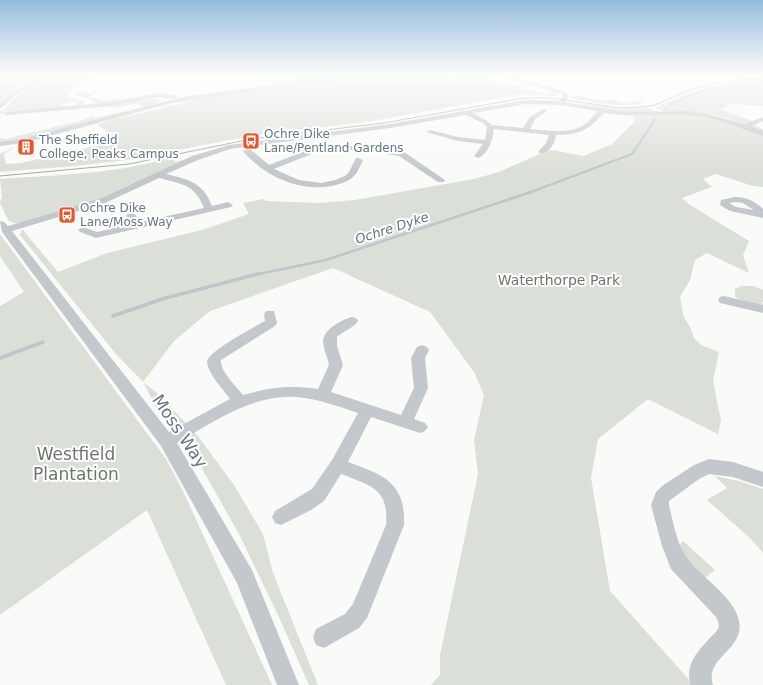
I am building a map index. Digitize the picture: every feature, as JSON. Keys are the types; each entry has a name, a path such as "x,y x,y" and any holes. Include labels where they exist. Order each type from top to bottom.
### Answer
{"street":[{"path":"8,114 81,107"},
{"path":"0,144 21,141 154,107"},
{"path":"2,226 102,201 195,158 229,147 356,131 500,107"},
{"path":"581,107 635,115 672,113 697,114 716,117 746,126 763,134"},
{"path":"468,113 485,122 490,127 526,129 553,133 573,132 582,129 602,111"},
{"path":"526,129 532,118 541,113 530,113"},
{"path":"746,126 763,119"},
{"path":"490,127 487,142 480,153 493,153"},
{"path":"356,131 364,139 357,148"},
{"path":"430,132 458,139 487,142"},
{"path":"548,149 553,133"},
{"path":"0,149 21,141"},
{"path":"269,168 313,151 357,148 401,154 441,180"},
{"path":"247,151 290,182 306,186 336,183 349,177 353,173 359,160"},
{"path":"422,175 431,173"},
{"path":"159,175 197,188 204,196 209,209"},
{"path":"83,230 96,235 228,205"},
{"path":"131,215 137,226"},
{"name":"Moss Way","path":"2,226 168,442 245,577 288,685"},
{"path":"724,300 763,309"},
{"path":"240,401 220,376 214,363 215,358 271,323 270,314"},
{"path":"322,395 336,365 329,341 331,336 336,330 352,321"},
{"path":"405,422 421,388 418,358 419,353 422,350"},
{"path":"168,442 211,416 240,401 267,394 294,391 322,395 420,427"},
{"path":"281,517 318,495 338,466 368,409"},
{"path":"324,637 352,621 360,611 395,525 397,514 392,494 379,482 338,466"},
{"path":"702,685 700,679 702,663 728,634 729,621 723,610 678,562 660,505 660,498 665,493 703,468 709,466 720,467 751,475 763,480"}],"green space":[{"path":"7,107 66,107 7,112 6,114 0,114 0,111 6,112 4,110"},
{"path":"148,107 13,141 0,142 0,138 6,139 83,120 92,116 95,118"},
{"path":"167,107 450,107 372,121 249,136 127,160 0,172 0,154 16,146 4,154 6,164 21,163 56,155 57,157 63,156 62,154 107,143 115,136 112,132 108,132 98,125 107,121"},
{"path":"594,107 622,109 648,108 655,112 619,112"},
{"path":"726,107 721,110 753,121 755,125 763,130 763,132 740,122 723,117 698,113 665,112 656,108"},
{"name":"Waterthorpe Park","path":"675,115 701,117 727,121 763,136 763,187 753,186 716,174 703,179 712,187 682,198 690,205 749,241 743,255 749,273 707,253 695,260 690,280 680,297 683,315 694,338 701,345 719,352 713,381 721,421 718,434 648,399 598,439 591,478 610,591 692,685 431,685 440,675 440,655 478,474 474,440 484,395 474,372 430,312 333,268 210,311 174,341 143,382 116,354 20,235 22,229 58,272 107,253 202,230 249,214 243,203 263,199 266,201 320,203 355,200 474,179 499,172 546,151 552,150 584,156 612,144 635,121 635,118 629,116"},
{"path":"173,158 175,162 184,160 94,201 23,222 14,223 8,220 0,203 2,196 0,179 107,171"},
{"name":"Westfield Plantation","path":"0,234 166,459 183,491 272,685 226,685 147,510 0,615 0,306 24,292 0,256"},
{"path":"741,286 754,286 763,290 763,302 761,302 763,305 748,303 735,297 735,289"},
{"path":"143,382 157,393 197,435 234,485 263,534 273,573 318,685 309,685 278,615 239,534 200,465 156,407"},
{"path":"715,476 739,481 763,489 763,553 750,538 707,500 727,488"},
{"path":"683,541 715,570 702,580 678,547"}],"waterway":[{"name":"Ochre Dyke","path":"664,110 668,107"},
{"name":"Ochre Dyke","path":"650,127 656,118"},
{"name":"Ochre Dyke","path":"531,192 632,154 651,126"},
{"name":"Ochre Dyke","path":"255,275 326,260 531,192"},
{"name":"Ochre Dyke","path":"113,316 162,299 255,275"},
{"name":"Ochre Dyke","path":"0,358 43,342"}],"tram line":[{"path":"0,176 129,164 251,139 384,123 474,107"},
{"path":"613,107 642,107"}],"place":[{"name":"Ochre Dike Lane/Pentland Gardens","path":"251,141"},
{"name":"The Sheffield College, Peaks Campus","path":"26,147"},
{"name":"Ochre Dike Lane/Moss Way","path":"67,215"}]}
